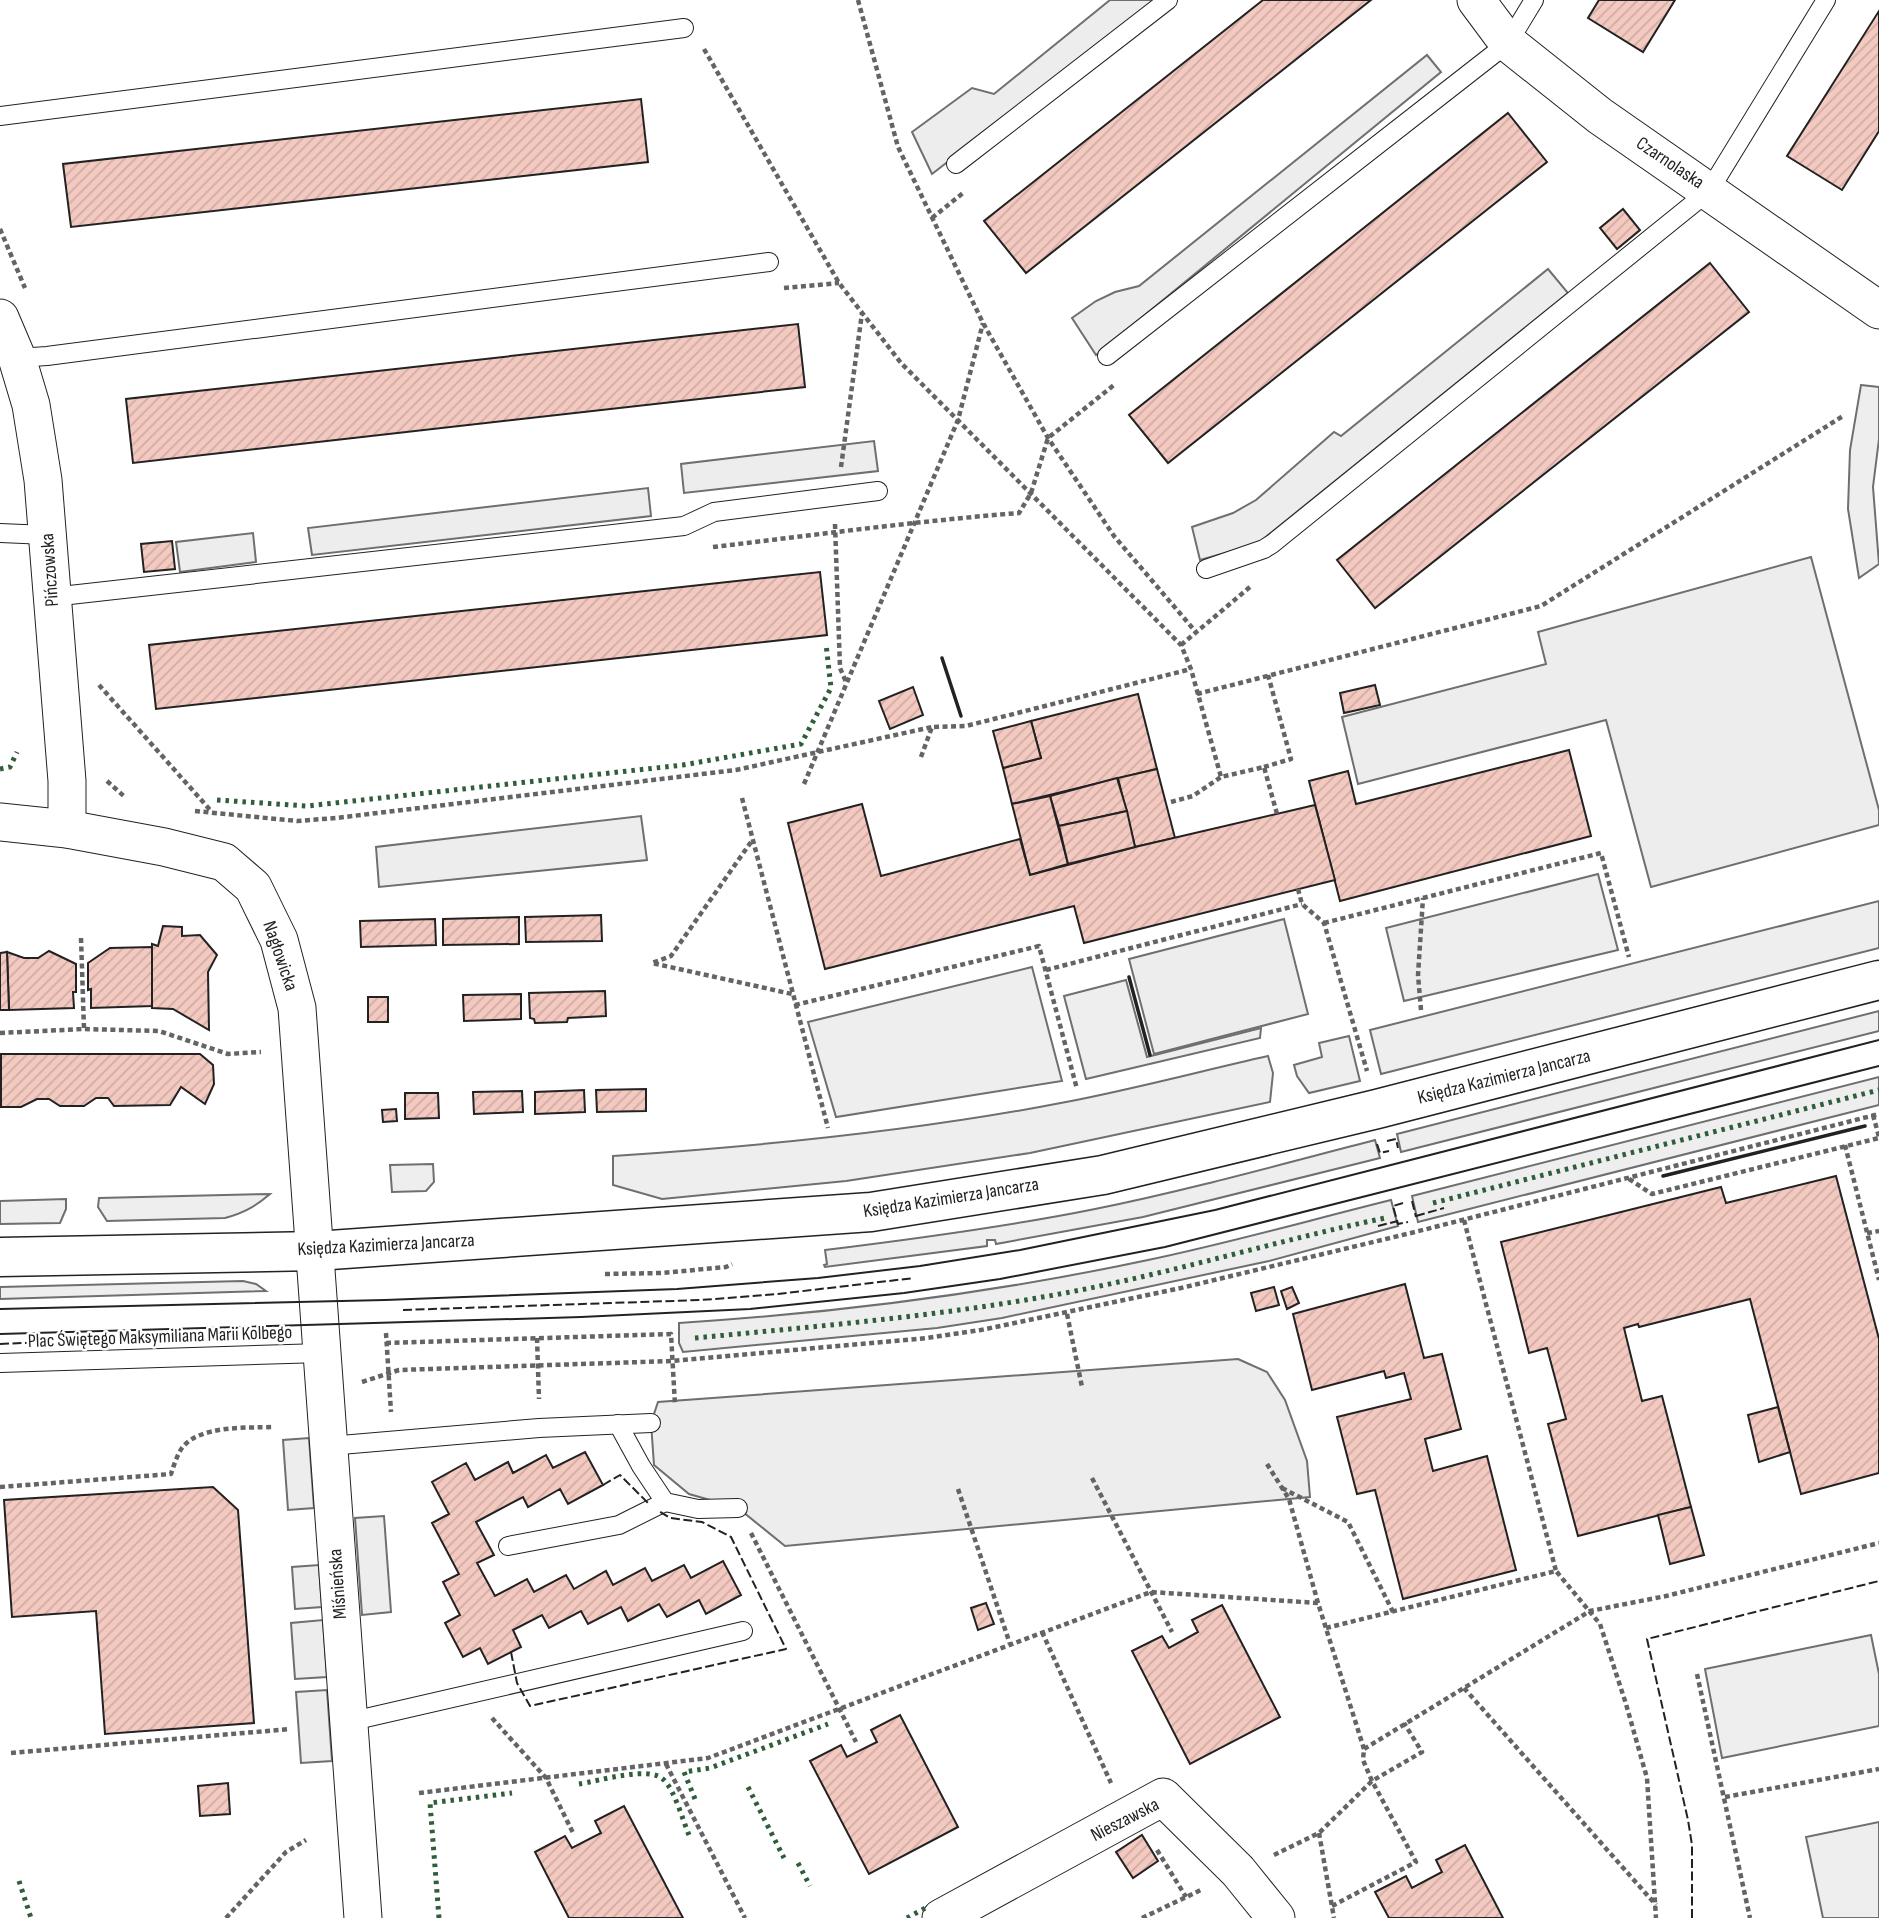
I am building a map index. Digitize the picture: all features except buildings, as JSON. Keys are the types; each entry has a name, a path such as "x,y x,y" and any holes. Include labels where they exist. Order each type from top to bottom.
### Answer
{"street":[{"name":"Czarnolaska","path":"1476,0 1508,43 1600,116 1879,310"},
{"name":"Pińczowska","path":"13,306 17,358 31,404 43,480 67,781 68,829"},
{"name":"Nagłowicka","path":"0,822 68,829 164,847 224,862 253,887 279,940 298,1008 316,1251"},
{"name":"Księdza Kazimierza Jancarza","path":"0,1257 316,1251 871,1212 1103,1175 1377,1109 1879,980"},
{"name":"Miśnieńska","path":"316,1251 363,1918"},
{"name":"Nieszawska","path":"941,1918 1163,1797 1238,1871 1276,1918"}],"lane":[{"path":"957,164 1168,0"},
{"path":"1107,356 1508,43 1534,0"},
{"path":"1206,569 1264,549 1709,191 1826,0"},
{"path":"0,116 684,28"},
{"path":"17,358 769,262"},
{"path":"52,597 684,526 714,512 878,491"},
{"path":"0,533 47,535"},
{"name":"Plac Świętego Maksymiliana Marii Kolbego","path":"0,1363 322,1353"},
{"path":"329,1446 539,1428 651,1423"},
{"path":"618,1424 665,1502"},
{"path":"508,1546 619,1525 665,1502 698,1509 738,1508"},
{"path":"348,1722 743,1632"}],"path":[{"path":"858,0 898,147 984,323 1048,438 1114,536 1195,631"},
{"path":"702,40 705,54 839,283 901,363 1181,645 1191,669 1221,777"},
{"path":"0,229 13,306"},
{"path":"769,262 773,289 839,283"},
{"path":"804,784 958,420 984,323"},
{"path":"834,534 917,521 1019,513 1031,493 1048,438 1121,379 1107,356"},
{"path":"1197,694 1541,606 1843,416"},
{"path":"1181,645 1275,568 1264,549"},
{"path":"188,811 297,821 676,778 817,754 932,727 966,726 1191,669"},
{"path":"1171,802 1193,796 1221,777 1291,759 1268,676"},
{"path":"96,682 213,813"},
{"path":"921,757 932,727"},
{"path":"1264,767 1277,814"},
{"path":"103,774 109,785 127,799"},
{"path":"742,797 751,842 828,1128"},
{"path":"751,842 671,956 652,963 792,994"},
{"path":"1324,923 1601,853 1629,957"},
{"path":"1298,889 1302,904 1324,923 1370,1082"},
{"path":"1421,1010 1418,975 1423,898"},
{"path":"1046,970 1302,904"},
{"path":"81,938 84,1029"},
{"path":"795,1005 1039,946 1077,1088"},
{"path":"0,1032 84,1029 159,1031 228,1054 268,1052"},
{"path":"355,1384 388,1372 672,1361 927,1338 1067,1314 1464,1220 1876,1114 1879,1137 1652,1194 1628,1178"},
{"path":"1845,1145 1879,1280"},
{"path":"1464,1220 1556,1571 1600,1624 1647,1778 1657,1918"},
{"path":"1867,1233 1879,1231"},
{"path":"1067,1314 1082,1387"},
{"path":"386,1333 392,1420"},
{"path":"386,1343 671,1334 676,1408"},
{"path":"537,1338 539,1428"},
{"path":"0,1487 171,1474 183,1446 193,1439 221,1429 273,1427"},
{"path":"1267,1464 1289,1499 1318,1603 1364,1749 1363,1760 1416,1861 1332,1906"},
{"path":"1092,1478 1172,1632"},
{"path":"1282,1487 1348,1522 1392,1612"},
{"path":"958,1489 1010,1644"},
{"path":"738,1508 856,1742"},
{"path":"1364,1749 1590,1611 1666,1596 1879,1543"},
{"path":"1326,1628 1556,1571"},
{"path":"419,1793 708,1758 1151,1592 1318,1603"},
{"path":"1042,1632 1119,1801 1146,1830 1186,1897"},
{"path":"1697,1674 1750,1918"},
{"path":"1464,1688 1656,1906"},
{"path":"470,1695 546,1778 575,1835"},
{"path":"1142,1918 1319,1833 1372,1781 1422,1752 1404,1723"},
{"path":"11,1753 290,1730"},
{"path":"666,1763 745,1918"},
{"path":"1725,1797 1879,1769"},
{"path":"1319,1833 1334,1918"},
{"path":"226,1918 286,1852 306,1840"}],"shaded area":[{"path":"1110,0 1156,0 932,174 912,132 972,88 994,94"},
{"path":"1427,55 1441,72 1096,355 1072,318 1096,301 1115,292 1139,286"},
{"path":"1548,269 1568,293 1257,544 1200,560 1192,527 1233,513 1256,500 1334,432 1341,436"},
{"path":"1861,385 1879,387 1879,439 1873,487 1879,564 1859,578 1848,509 1850,450"},
{"path":"874,441 878,471 684,493 681,464"},
{"path":"648,488 651,516 312,555 308,528"},
{"path":"253,533 256,562 180,572 176,542"},
{"path":"1811,557 1879,810 1879,825 1651,887 1606,720 1358,784 1342,717 1546,664 1538,632"},
{"path":"641,816 647,860 379,887 376,847"},
{"path":"1598,874 1618,950 1404,1001 1386,928"},
{"path":"1879,901 1879,948 1381,1074 1370,1030"},
{"path":"1284,919 1308,1014 1154,1054 1129,959"},
{"path":"1032,967 1062,1081 836,1117 808,1022"},
{"path":"1126,980 1147,1057 1261,1028 1260,1038 1086,1079 1064,996"},
{"path":"1879,1011 1879,1031 1401,1152 1397,1134"},
{"path":"1349,1036 1360,1081 1309,1093 1297,1076 1294,1065 1322,1057 1319,1043"},
{"path":"1268,1056 1273,1073 1270,1102 1030,1153 846,1181 662,1199 613,1185 613,1156 784,1142 954,1121 1091,1097"},
{"path":"1879,1077 1879,1105 1418,1222 1412,1196"},
{"path":"1375,1140 1380,1158 1143,1217 996,1244 995,1240 987,1240 987,1246 825,1267 824,1265 827,1264 825,1250 960,1232 1095,1209"},
{"path":"433,1164 434,1182 426,1191 392,1192 390,1165"},
{"path":"270,1194 249,1209 225,1218 107,1221 98,1207 99,1198"},
{"path":"66,1199 66,1209 60,1223 0,1224 0,1201"},
{"path":"1391,1200 1398,1226 1269,1261 1002,1318 937,1328 683,1352 679,1343 679,1323 797,1314 915,1300 1090,1272 1240,1239"},
{"path":"243,1281 256,1284 266,1291 0,1299 0,1287"},
{"path":"1238,1359 1267,1372 1285,1400 1307,1461 1310,1497 785,1546 738,1508 689,1494 654,1465 651,1423 658,1402"},
{"path":"309,1438 314,1508 288,1510 283,1440"},
{"path":"384,1516 391,1612 362,1615 355,1518"},
{"path":"319,1565 322,1607 295,1609 292,1567"},
{"path":"323,1620 327,1677 295,1679 291,1623"},
{"path":"1871,1635 1879,1674 1879,1726 1722,1758 1705,1669"},
{"path":"327,1690 332,1761 301,1763 296,1692"},
{"path":"1879,1822 1879,1918 1823,1918 1806,1837"}],"tram line":[{"path":"0,1309 385,1300 677,1289 818,1278 920,1266 1020,1250 1215,1210 1879,1040"},
{"path":"0,1334 581,1317 750,1309 904,1293 1000,1279 1165,1247 1879,1066"}],"hedge":[{"path":"217,800 307,806 683,765 801,744 831,688 826,644"},
{"path":"0,769 10,767 17,752"},
{"path":"1433,1203 1879,1090"},
{"path":"695,1338 899,1318 1050,1296 1385,1218"},
{"path":"695,1799 684,1772 710,1768 828,1724"},
{"path":"579,1784 636,1774 657,1776 664,1780 672,1791 689,1835"},
{"path":"748,1787 784,1858"},
{"path":"439,1918 430,1803 512,1793"},
{"path":"798,1863 810,1886"},
{"path":"19,1881 31,1918"},
{"path":"907,1918 929,1906"}],"fence":[{"path":"1387,1141 1396,1139 1398,1148"},
{"path":"1377,1144 1380,1153 1389,1151"},
{"path":"1412,1201 1416,1217"},
{"path":"1403,1203 1393,1206 1398,1224 1408,1222"},
{"path":"1416,1216 1444,1208"},
{"path":"1378,1226 1398,1221"},
{"path":"403,1310 701,1300 914,1278"},
{"path":"0,1344 45,1342"},
{"path":"603,1485 620,1475 650,1505"},
{"path":"511,1652 517,1683 530,1706 786,1649 731,1537 702,1522 670,1518 659,1511"},
{"path":"1692,1918 1692,1845 1688,1820 1647,1639 1879,1581"}],"wall":[{"path":"942,658 961,716"},
{"path":"1129,977 1150,1055"},
{"path":"1663,1176 1865,1126"}]}
